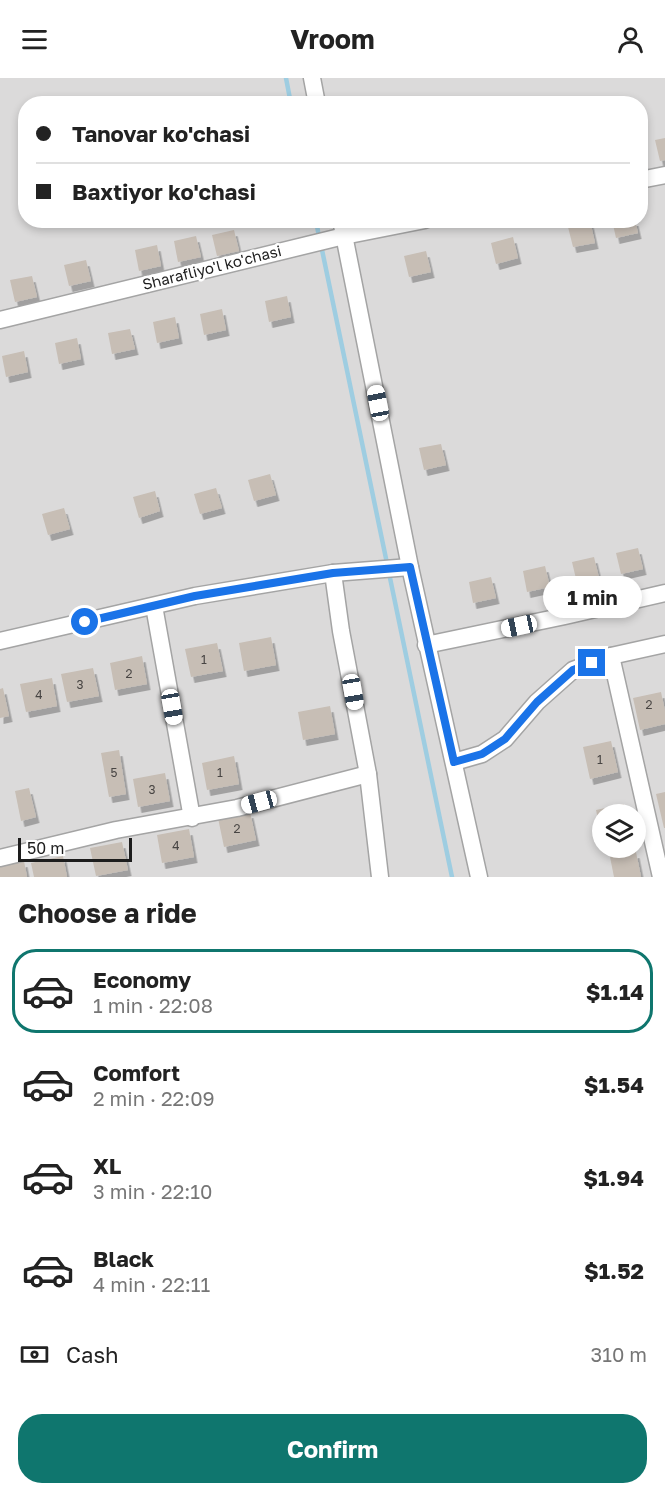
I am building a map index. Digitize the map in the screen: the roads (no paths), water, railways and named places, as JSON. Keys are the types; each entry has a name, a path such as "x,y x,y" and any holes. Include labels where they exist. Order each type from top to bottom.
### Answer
{"street":[{"path":"312,78 315,96"},
{"path":"648,178 665,175"},
{"path":"343,228 426,645 478,877"},
{"name":"Sharafliyo'l ko'chasi","path":"0,320 343,228"},
{"path":"0,641 195,596 333,573 410,567"},
{"path":"333,573 341,631 368,774 380,877"},
{"path":"426,645 665,593"},
{"path":"154,606 192,818"},
{"path":"454,762 482,754 505,739 537,702 573,670 611,656 665,644"},
{"path":"611,656 661,877"},
{"path":"0,858 116,830 237,808 368,774"}],"waterway":[{"path":"286,78 289,96"},
{"path":"317,228 319,237"},
{"path":"321,245 452,877"}]}
